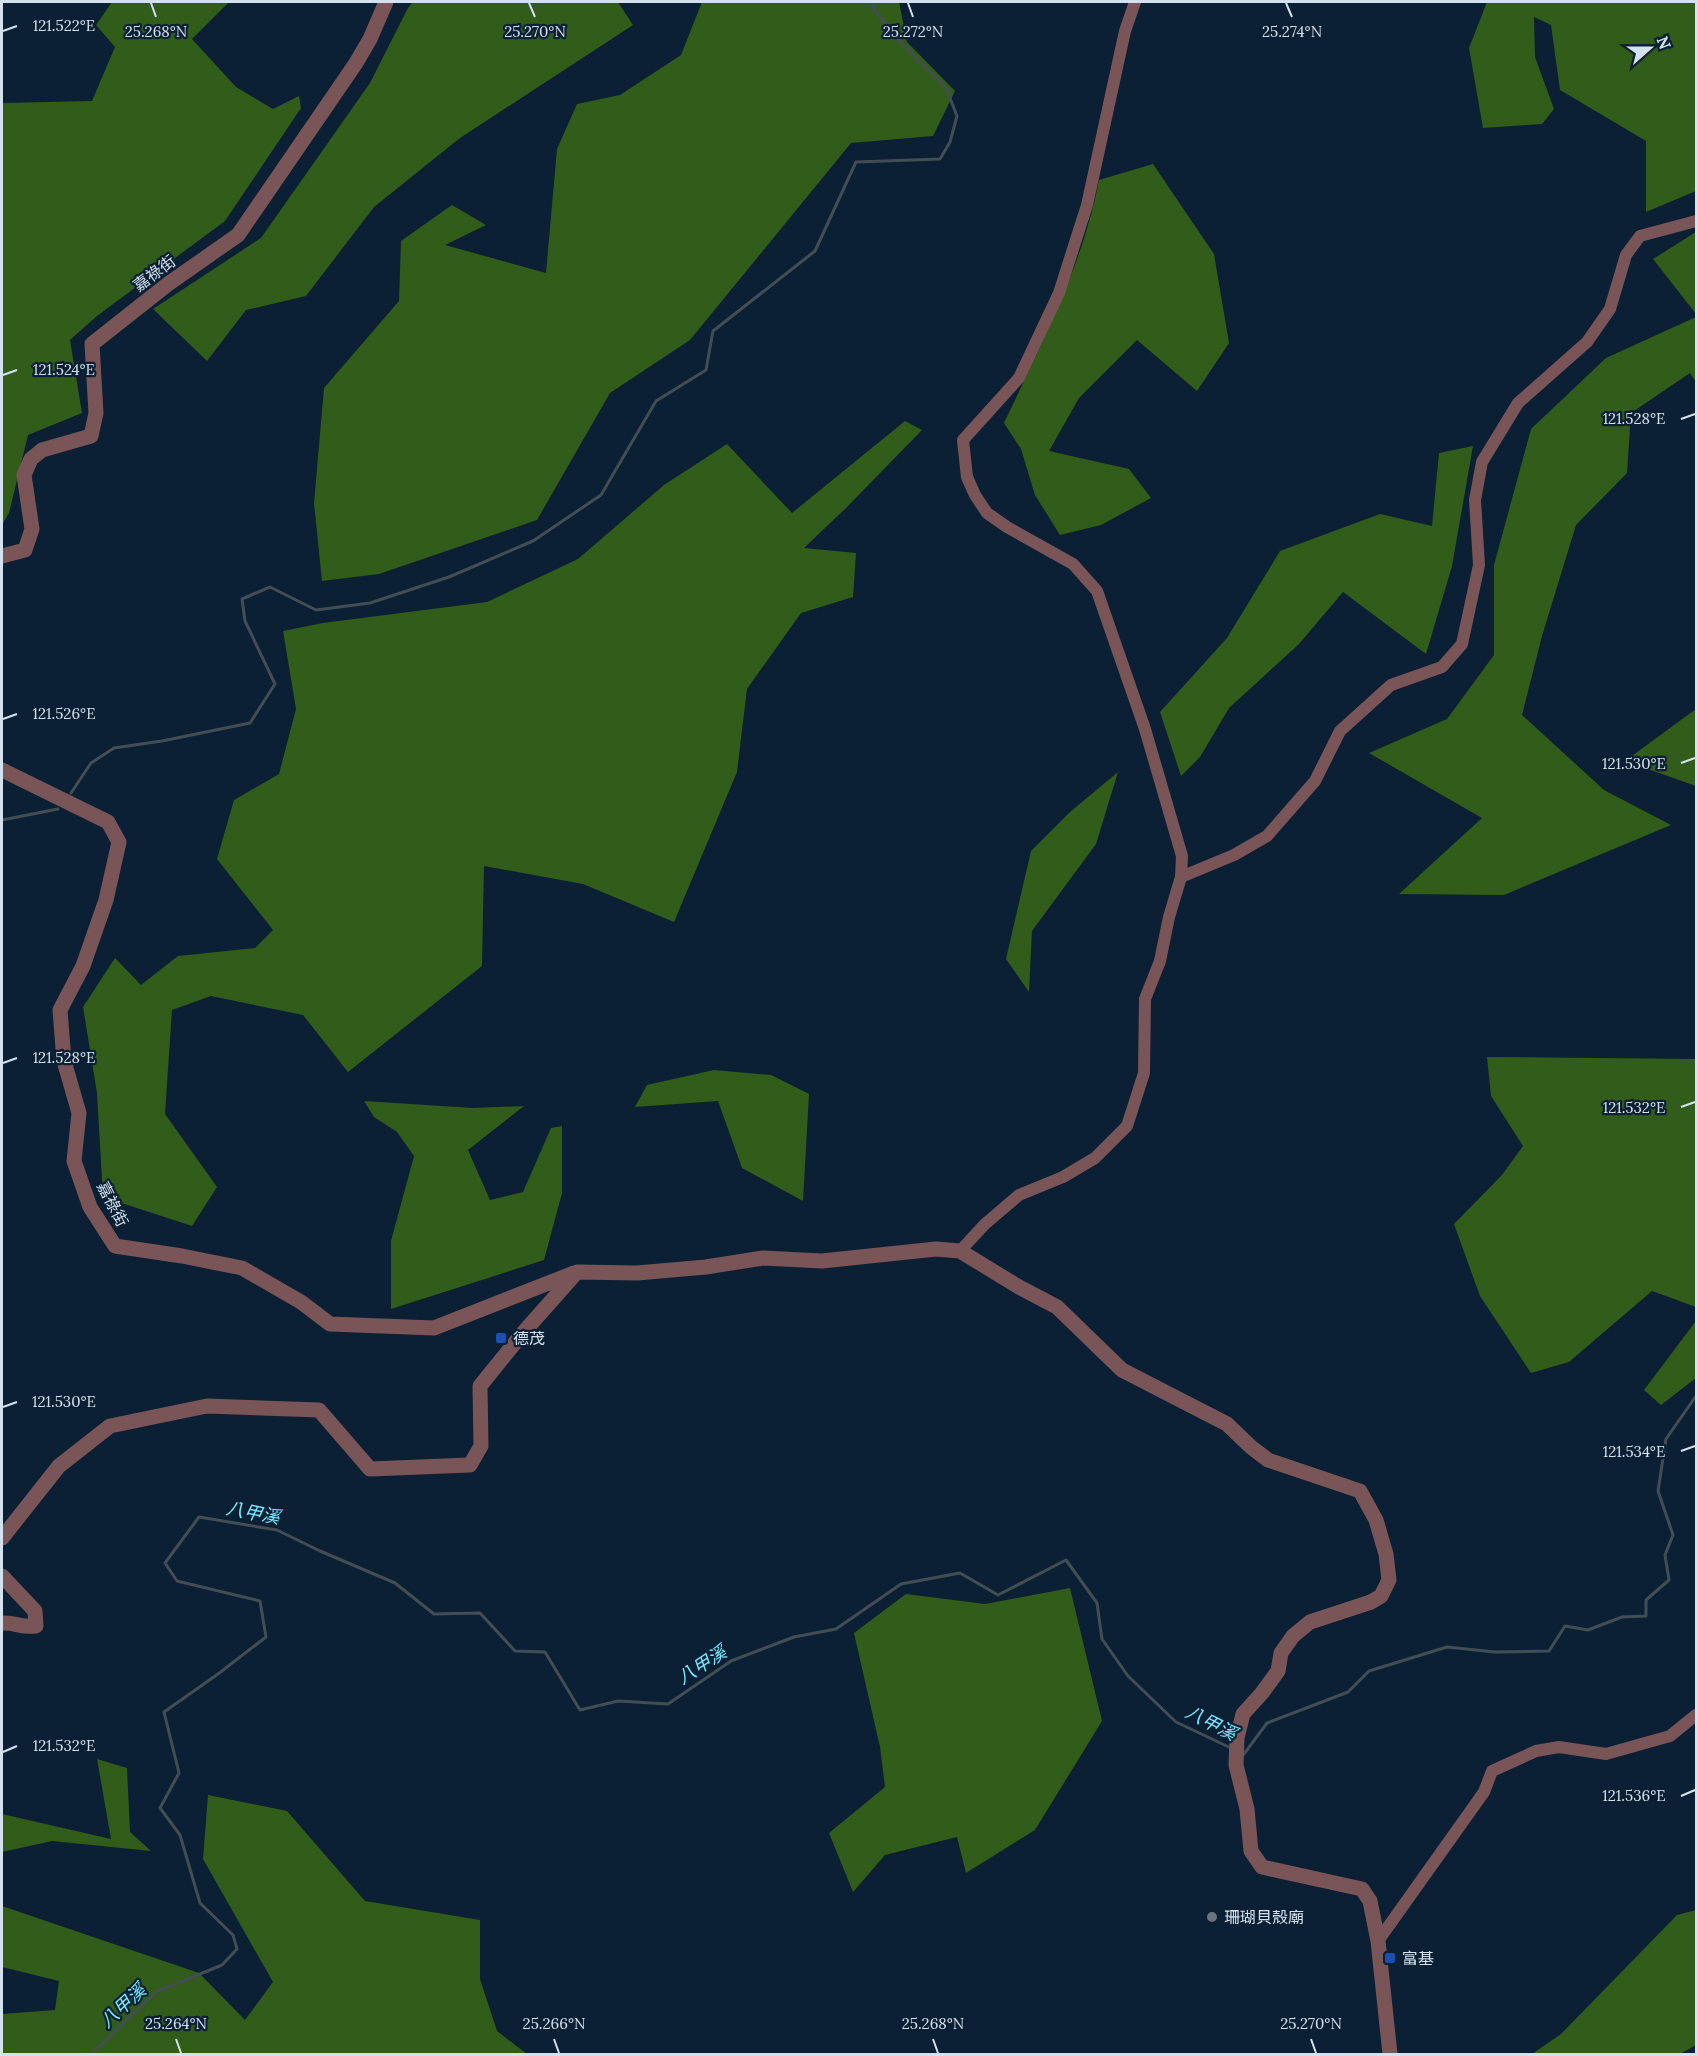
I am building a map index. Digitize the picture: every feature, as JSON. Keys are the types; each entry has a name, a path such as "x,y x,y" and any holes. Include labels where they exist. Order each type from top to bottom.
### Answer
{"street":[{"name":"嘉祿街","path":"2,556 25,550 32,529 24,475 31,459 42,450 91,436 96,413 92,344 168,284 238,235 356,63 370,39 386,2"},
{"path":"960,1251 985,1224 1019,1195 1063,1177 1095,1158 1127,1126 1144,1073 1145,999 1160,961 1169,917 1181,877 1182,856 1145,729 1097,591 1074,564 1007,528 987,513 967,477 963,440 1020,378 1059,293 1087,205 1125,31 1135,2"},
{"path":"1181,877 1234,855 1267,836 1315,781 1340,731 1391,685 1442,667 1462,644 1479,565 1475,500 1482,462 1518,403 1587,342 1610,309 1626,255 1640,236 1696,221"},
{"name":"嘉祿街","path":"2,770 108,822 119,842 105,900 83,966 60,1010 64,1061 80,1113 74,1161 90,1207 115,1246 242,1268 301,1302 330,1324 434,1328 577,1272"},
{"path":"2,1538 59,1466 110,1426 207,1406 319,1410 370,1468 470,1465 481,1446 480,1386 577,1272 637,1272 706,1267 763,1258 822,1261 936,1250 960,1251 1057,1307 1122,1370 1227,1424 1268,1460 1360,1491 1376,1520 1386,1554 1389,1580 1381,1596 1371,1602 1310,1622 1293,1636 1281,1653 1278,1671 1243,1714 1236,1744 1236,1760 1247,1809 1251,1851 1262,1867 1362,1889 1370,1901 1378,1941 1390,2055"},
{"path":"2,1576 34,1611 36,1626 23,1628 11,1622 2,1623"},
{"path":"1378,1941 1484,1792 1492,1771 1536,1752 1558,1747 1606,1754 1670,1736 1696,1715"}],"green space":[{"path":"112,2 229,2 192,39 236,87 273,109 299,96 301,108 225,221 97,316 70,340 82,413 28,435 9,513 2,525 2,103 92,101 115,47 96,25"},
{"path":"413,2 618,2 633,25 460,138 374,207 306,296 246,310 207,361 153,309 261,238 370,83"},
{"path":"702,2 899,2 907,42 955,91 933,136 851,143 690,340 610,393 537,520 379,574 322,581 314,503 324,388 399,301 401,241 452,205 486,225 445,245 546,273 557,149 577,104 620,95 681,55"},
{"path":"1487,2 1696,2 1696,191 1646,212 1646,141 1560,90 1551,25 1534,17 1535,57 1554,109 1542,124 1483,128 1469,48"},
{"path":"1153,164 1214,254 1229,343 1197,391 1137,340 1079,398 1049,451 1129,469 1151,498 1101,525 1060,535 1035,495 1021,449 1004,423 1072,274 1092,212 1099,180"},
{"path":"1696,232 1696,314 1653,259"},
{"path":"1696,317 1696,382 1690,373 1631,413 1627,473 1576,525 1542,636 1522,715 1604,790 1671,825 1504,895 1399,894 1482,818 1369,753 1447,719 1494,655 1494,565 1531,429 1606,358"},
{"path":"905,421 922,430 804,548 856,553 853,597 801,613 747,689 737,772 674,922 583,884 484,866 482,966 348,1072 303,1015 211,996 172,1010 165,1114 217,1187 192,1226 103,1197 97,1093 83,1007 115,958 141,985 178,956 255,948 273,930 217,859 234,800 279,774 296,709 283,631 323,623 487,602 578,559 664,485 727,444 792,513"},
{"path":"1473,446 1452,566 1426,654 1343,592 1299,644 1229,708 1200,757 1181,776 1160,712 1227,638 1280,551 1380,514 1432,526 1439,453"},
{"path":"1696,709 1696,786 1625,761"},
{"path":"1118,772 1096,844 1032,931 1029,992 1006,959 1031,851 1070,812"},
{"path":"1487,1057 1696,1059 1696,1307 1652,1291 1569,1362 1531,1373 1480,1296 1454,1224 1502,1175 1523,1146 1491,1096"},
{"path":"714,1070 771,1075 809,1094 803,1201 742,1168 718,1101 635,1107 647,1085"},
{"path":"364,1101 473,1108 524,1106 468,1150 490,1200 523,1192 551,1128 562,1126 562,1193 544,1260 391,1309 391,1241 414,1156 397,1132 374,1117"},
{"path":"1696,1321 1696,1378 1661,1405 1644,1390"},
{"path":"1070,1588 1102,1721 1035,1830 966,1873 957,1837 885,1855 853,1892 829,1833 885,1787 880,1747 854,1633 906,1594 985,1604"},
{"path":"97,1759 127,1768 130,1832 151,1851 52,1841 2,1852 2,1814 111,1839"},
{"path":"208,1795 287,1811 365,1901 480,1920 480,1979 497,2031 527,2054 2,2054 2,2014 55,2010 59,1981 2,1967 2,1906 199,1973 245,2020 273,1982 203,1859"},
{"path":"1696,1910 1696,2045 1680,2054 1532,2054 1561,2034 1677,1915"}],"waterway":[{"path":"71,793 91,763 114,748 250,723 275,684 245,621 242,599 270,587 316,610 370,603 449,577 533,541 601,495 656,401 706,370 713,331 815,251 856,162 940,159 950,142 957,116 946,88 900,42 873,8 873,2"},
{"path":"2,820 58,809"},
{"name":"八甲溪","path":"1241,1753 1244,1754 1267,1723 1348,1692 1369,1671 1447,1647 1495,1652 1549,1651 1565,1626 1588,1630 1622,1617 1646,1616 1646,1600 1669,1580 1665,1555 1673,1535 1658,1491 1666,1439 1696,1396"},
{"name":"八甲溪","path":"91,2054 156,1992 222,1965 237,1949 233,1935 200,1903 180,1835 160,1808 179,1773 164,1712 266,1637 260,1601 177,1581 165,1563 199,1517 277,1530 395,1583 434,1614 480,1613 515,1651 545,1652 580,1710 618,1701 668,1704 731,1661 794,1637 836,1629 901,1584 960,1573 998,1595 1066,1560 1097,1603 1102,1639 1128,1676 1176,1722 1233,1749"}],"place":[{"name":"德茂","path":"501,1338"},
{"name":"珊瑚貝殼廟","path":"1212,1917"},
{"name":"富基","path":"1390,1958"}]}
